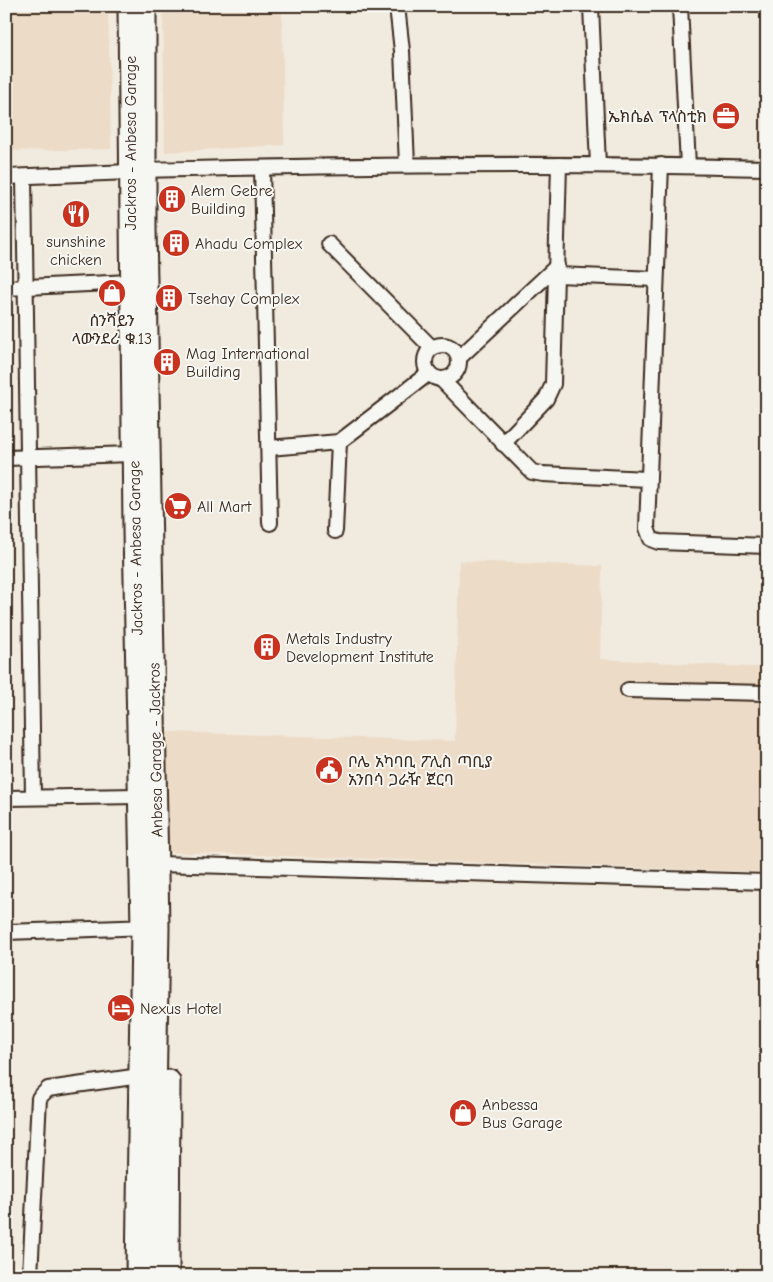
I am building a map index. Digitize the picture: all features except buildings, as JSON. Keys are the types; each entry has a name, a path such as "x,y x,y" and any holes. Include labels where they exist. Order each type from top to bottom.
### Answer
{"main road":[{"name":"Jackros - Anbesa Garage","path":"129,6 137,171 130,282 133,454 144,632 139,796 150,927 145,1080"},
{"name":"Anbesa Garage - Jackros","path":"145,6 137,171 144,632 157,864 150,927 156,1044 145,1080"},
{"path":"156,1044 166,1063 170,1088 168,1276"},
{"path":"137,1276 140,1121 145,1080"},
{"path":"127,1276 128,1112 145,1080"},
{"path":"145,1080 152,1276"}],"street":[{"path":"397,6 402,51 407,165"},
{"path":"591,6 598,165"},
{"path":"680,6 688,166"},
{"path":"6,177 137,171 407,165 661,165 767,168"},
{"path":"503,444 546,398 552,384 559,165"},
{"path":"661,165 647,479 647,528 652,539 659,542 767,546"},
{"path":"262,168 270,523"},
{"path":"24,177 33,797"},
{"path":"329,244 432,348"},
{"path":"269,448 339,442 435,376 447,378 456,371 459,358 557,271 656,279"},
{"path":"6,288 130,282"},
{"path":"459,358 451,348 445,345 432,348 424,360 435,376 525,467 543,474 647,479"},
{"path":"335,531 339,442"},
{"path":"6,458 133,454"},
{"path":"628,690 767,693"},
{"path":"6,798 139,796"},
{"path":"157,864 767,882"},
{"path":"6,932 150,927"},
{"path":"30,1276 39,1098 48,1089 145,1080"}],"shaded area":[{"path":"6,6 108,6 111,149 6,151"},
{"path":"163,6 282,6 284,145 165,152"},
{"path":"459,561 602,566 600,659 767,668 767,872 164,852 167,732 455,741"}],"place":[{"name":"ኤክሴል ፕላስቲክ","path":"726,116"},
{"name":"Alem Gebre Building","path":"172,199"},
{"name":"sunshine chicken","path":"76,214"},
{"name":"Ahadu Complex","path":"176,243"},
{"name":"ሰንሻይን ላውንደሪ ቁ.13","path":"112,293"},
{"name":"Tsehay Complex","path":"169,298"},
{"name":"Mag International Building","path":"167,362"},
{"name":"All Mart","path":"178,506"},
{"name":"Metals Industry Development Institute","path":"267,647"},
{"name":"ቦሌ አካባቢ ፖሊስ ጣቢያ አንበሳ ጋራዥ ጀርባ","path":"329,770"},
{"name":"Nexus Hotel","path":"121,1008"},
{"name":"Anbessa Bus Garage","path":"463,1113"}]}
